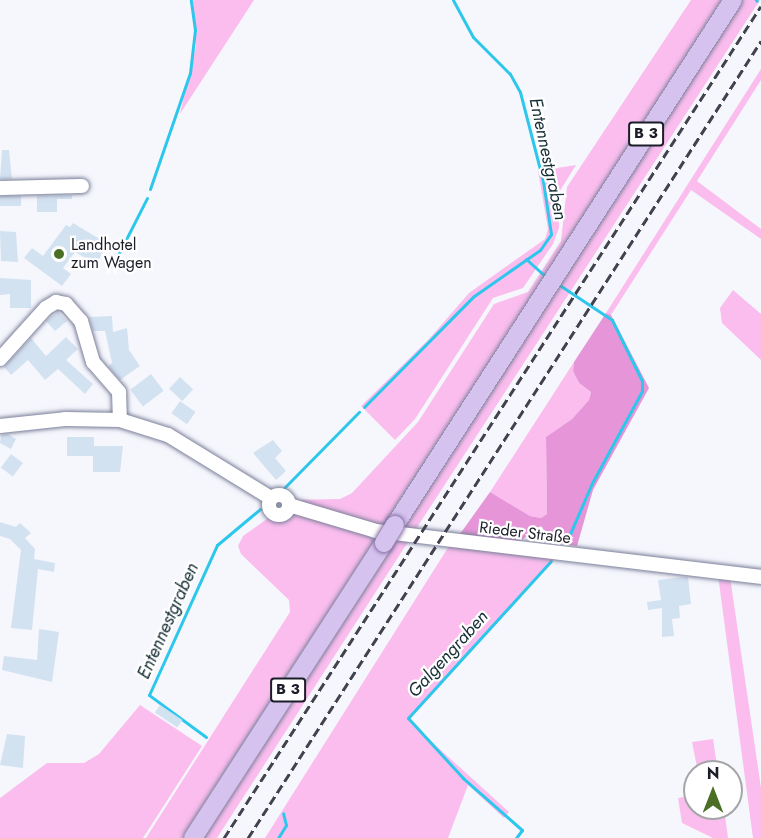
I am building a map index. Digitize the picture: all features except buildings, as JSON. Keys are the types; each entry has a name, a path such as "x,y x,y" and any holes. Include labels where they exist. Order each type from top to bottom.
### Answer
{"main road":[{"name":"B 3","path":"192,838 733,0"}],"street":[{"path":"0,188 82,186"},
{"path":"0,359 46,308 56,302 66,304 81,321 93,362 119,392 120,420"},
{"name":"Rieder Straße","path":"0,426 65,419 120,420 168,435 271,498 283,495 289,505 376,531 761,577"}],"shaded area":[{"path":"193,0 254,0 180,114 196,46"},
{"path":"691,0 726,0 383,528 293,500 340,499 352,493 418,422 494,304 528,292 561,241 567,187"},
{"path":"740,0 760,0 414,532 400,529"},
{"path":"761,69 761,80 697,181 761,229 761,239 691,190 611,315 606,313"},
{"path":"576,165 558,194 559,228 553,244 523,288 493,298 415,419 395,440 361,406 429,339 469,293 545,239 548,229 538,171"},
{"path":"733,290 761,314 761,360 722,323 720,308"},
{"path":"606,313 611,315 649,388 593,490 577,546 553,543 541,526 519,542 460,534 490,492 530,516 541,518 547,514 546,437 572,419 589,400 591,392 579,383 573,371 574,362"},
{"path":"574,362 573,371 579,383 591,392 589,400 572,419 546,437 547,514 541,518 530,516 490,492"},
{"path":"291,512 376,535 372,540 375,542 185,838 146,838 290,612 289,600 241,554 238,546 243,536 271,516 281,519"},
{"path":"394,539 408,542 217,838 199,838"},
{"path":"449,546 557,557 411,718 411,723 509,812 504,818 468,785 448,838 265,838"},
{"path":"718,575 730,577 761,788 761,838 753,838"},
{"path":"140,705 202,746 143,838 0,838 0,798 47,763 84,763 99,754"},
{"path":"713,739 716,760 696,760 692,742"},
{"path":"683,797 683,820 726,820 728,838 713,838 682,823 678,798"}],"waterway":[{"path":"150,189 190,73 195,30 191,0"},
{"name":"Entennestgraben","path":"364,407 474,296 540,250 551,234 543,181 520,92 510,74 473,37 453,0"},
{"path":"113,265 147,198"},
{"name":"Galgengraben","path":"526,259 547,278"},
{"name":"Galgengraben","path":"558,284 612,320 642,381 642,391 592,483 566,543"},
{"name":"Entennestgraben","path":"284,488 359,412"},
{"name":"Entennestgraben","path":"206,737 149,695 217,545 260,509"},
{"name":"Galgengraben","path":"516,838 522,830 463,778 408,718 551,561"},
{"name":"Entennestgraben","path":"278,838 286,825 283,813"}],"railway":[{"path":"224,838 761,6"},
{"path":"248,838 761,41"}],"place":[{"name":"Landhotel zum Wagen","path":"59,254"}]}
